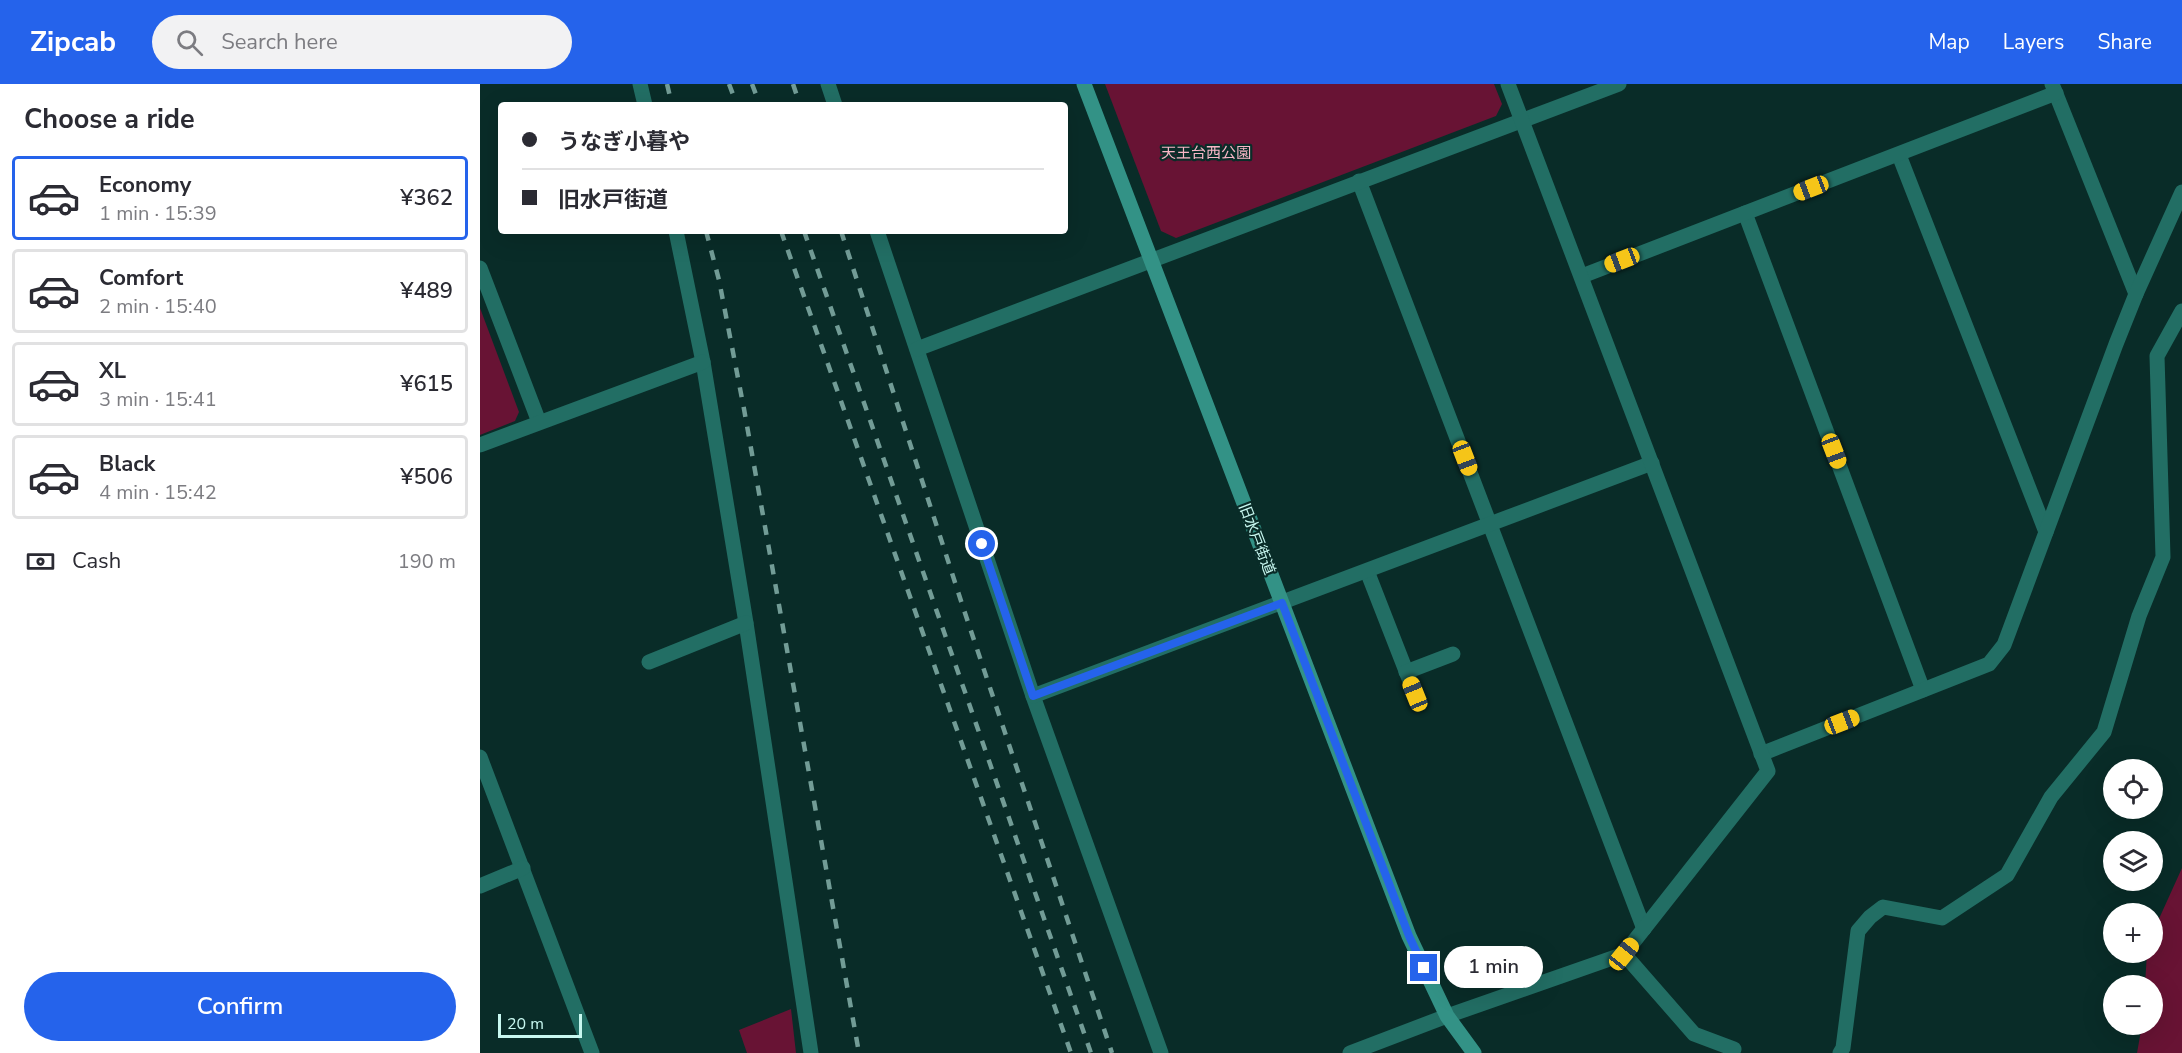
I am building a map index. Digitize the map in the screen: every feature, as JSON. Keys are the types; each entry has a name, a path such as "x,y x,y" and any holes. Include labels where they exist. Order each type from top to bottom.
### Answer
{"street":[{"path":"640,84 644,102"},
{"path":"828,84 834,102"},
{"name":"旧水戸街道","path":"1084,84 1409,936 1447,1016 1474,1053"},
{"path":"1350,1053 1447,1016 1624,954 1768,771 1508,84"},
{"path":"916,349 1619,84"},
{"path":"1582,276 1899,155 2054,89 2136,294"},
{"path":"1899,155 2046,532"},
{"path":"1359,181 1644,929"},
{"path":"1761,754 1989,664 2004,645 2136,294 2182,194"},
{"path":"1744,213 1923,690"},
{"path":"677,234 703,362 746,623 811,1053"},
{"path":"878,234 1033,696 1161,1053"},
{"path":"480,268 539,422"},
{"path":"1840,1053 1843,1048 1858,931 1882,907 1942,918 2007,875 2051,797 2104,732 2139,616 2163,557 2157,356 2182,311"},
{"path":"480,445 703,362"},
{"path":"1033,696 1653,463"},
{"path":"1367,571 1415,694"},
{"path":"649,662 746,623"},
{"path":"1406,672 1453,654"},
{"path":"480,757 592,1053"},
{"path":"480,886 523,868"},
{"path":"1624,954 1694,1034 1734,1049"}],"green space":[{"name":"天王台西公園","path":"1105,84 1494,84 1502,104 1496,116 1176,238 1161,231"},
{"path":"480,308 519,412 515,421 480,435"},
{"path":"2182,868 2182,1053 2137,1053 2140,1035 2163,1035 2163,975 2146,975 2146,963 2163,963 2163,910"},
{"path":"791,1009 796,1053 747,1053 739,1030"}],"railway":[{"path":"667,84 671,102"},
{"path":"729,84 736,102"},
{"path":"752,84 759,102"},
{"path":"793,84 799,102"},
{"path":"707,234 719,280 744,409 859,1053"},
{"path":"782,234 1071,1053"},
{"path":"805,234 1091,1053"},
{"path":"842,234 963,607 1112,1053"}],"route":[{"path":"982,544 1033,696 1282,603 1409,936 1424,968"}]}
